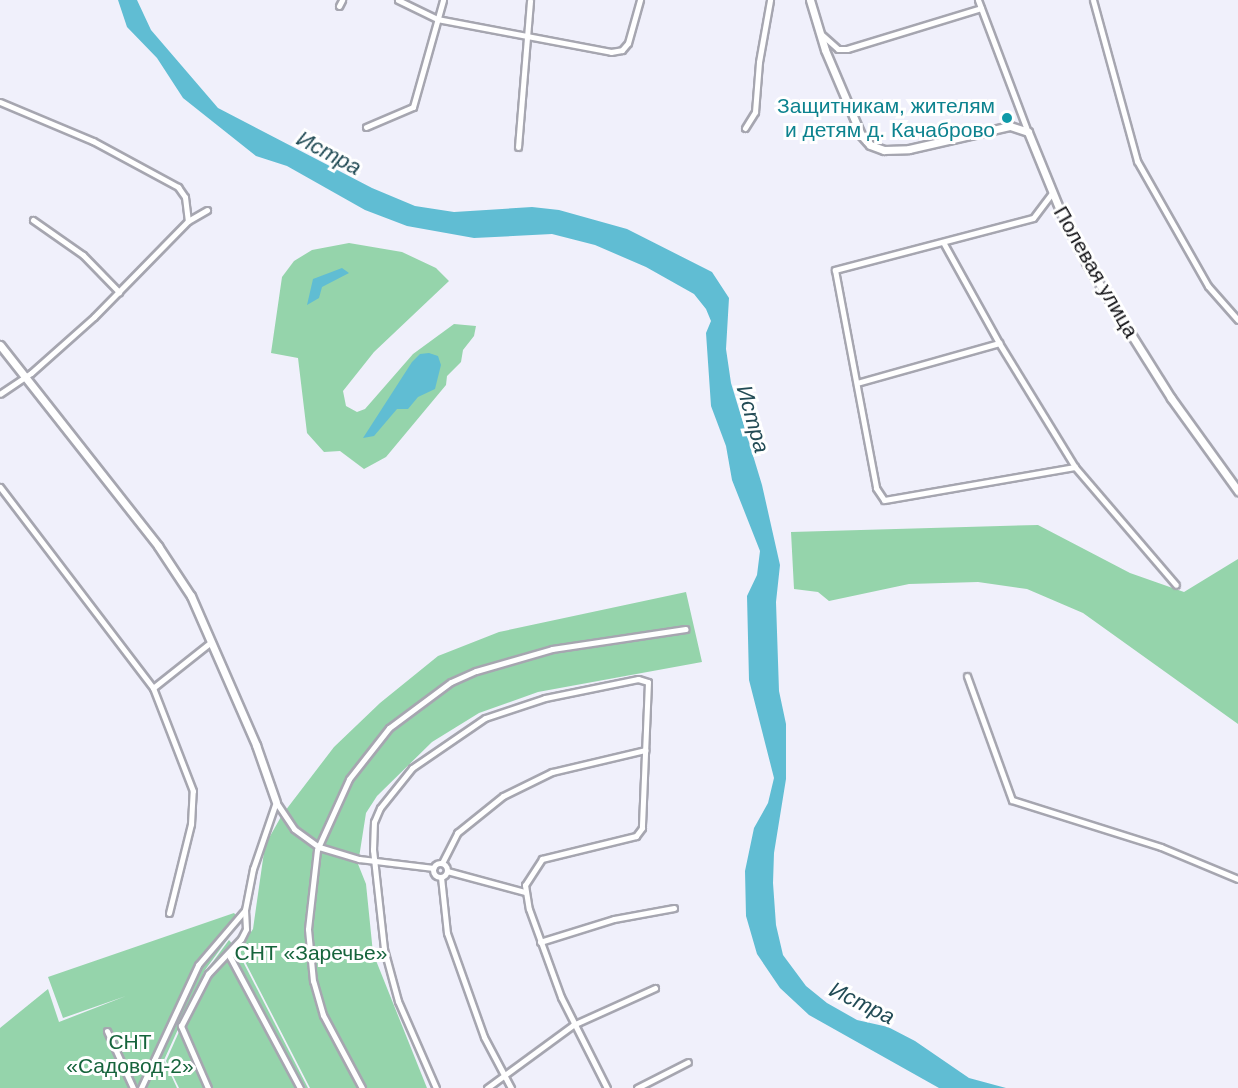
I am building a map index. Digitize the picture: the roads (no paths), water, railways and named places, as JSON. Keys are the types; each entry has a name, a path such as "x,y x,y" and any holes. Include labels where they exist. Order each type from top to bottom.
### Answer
{"street":[{"path":"398,0 437,20 526,34 611,52 622,50 640,0"},
{"path":"366,127 412,107 443,0"},
{"path":"518,147 525,98 521,84 530,0"},
{"path":"745,128 755,112 759,62 770,0"},
{"path":"810,0 819,32 861,135 870,145 884,150 909,149 1010,126 1028,132"},
{"name":"Полевая улица","path":"978,0 1052,193 1087,264 1177,407 1238,491"},
{"path":"1093,0 1137,161 1208,286 1238,320"},
{"path":"819,32 838,49 847,49 981,8"},
{"path":"0,102 93,141 178,188 184,197 188,221"},
{"path":"1052,193 1033,218 835,270 876,488 884,500 1075,467"},
{"path":"0,394 22,376 31,373 119,292 188,221 207,210"},
{"path":"33,220 82,255 119,292"},
{"path":"943,242 999,343 1075,467 1176,585"},
{"path":"857,384 999,343"},
{"path":"0,345 22,376 158,546 191,596 276,802 294,829 319,847 359,859 376,858 433,868 442,863 457,833 503,796 552,772 645,750"},
{"path":"0,487 153,688 193,791 191,824 169,912"},
{"path":"362,1088 330,1032 313,981 309,896 319,847 334,807 364,758 389,728 451,682 501,661 552,649 686,629"},
{"path":"153,688 210,642"},
{"path":"967,675 1012,800 1161,847 1238,879"},
{"path":"436,1088 398,1001 384,949 374,822 388,797 427,755 485,718 544,698 638,679 648,682 642,828 636,836 542,859 534,866 525,892 540,942 573,1025 607,1088"},
{"path":"208,1088 181,1026 208,974 246,929 245,910 254,869 276,802"},
{"path":"442,863 447,871 525,892"},
{"path":"433,868 435,874 441,877"},
{"path":"441,877 447,871"},
{"path":"441,877 447,933 484,1036 511,1088"},
{"path":"540,942 614,919 674,908"},
{"path":"141,1088 198,965 245,910"},
{"path":"232,948 230,957 300,1088"},
{"path":"487,1088 573,1025 655,988"},
{"path":"107,1030 133,1088"},
{"path":"637,1088 688,1062"}],"water":[{"path":"118,0 137,0 151,30 218,108 372,188 415,206 454,212 532,207 559,210 627,229 712,272 729,298 726,349 731,383 762,485 780,565 776,602 779,691 786,724 786,779 774,853 773,883 776,925 783,955 806,986 827,1003 857,1020 888,1027 915,1041 969,1078 1006,1088 939,1088 809,1015 780,988 757,954 746,916 745,871 754,828 768,803 774,778 749,680 747,596 757,575 760,551 732,480 726,446 711,406 706,333 711,321 706,309 694,294 646,267 595,245 552,234 474,238 407,226 365,210 287,166 256,156 183,98 157,58 127,27"},
{"path":"342,268 349,273 322,287 319,298 307,305 313,279"},
{"path":"429,353 438,356 441,365 435,389 418,397 408,409 397,409 374,436 363,438 412,362 420,354"}],"place":[{"name":"Защитникам, жителям и детям д. Качаброво","path":"1007,118"}],"water label":[{"name":"Истра","path":"329,153"},
{"name":"Истра","path":"753,419"},
{"name":"Истра","path":"862,1003"}],"park label":[{"name":"СНТ «Заречье»","path":"311,953"},
{"name":"СНТ «Садовод-2»","path":"130,1054"}]}
